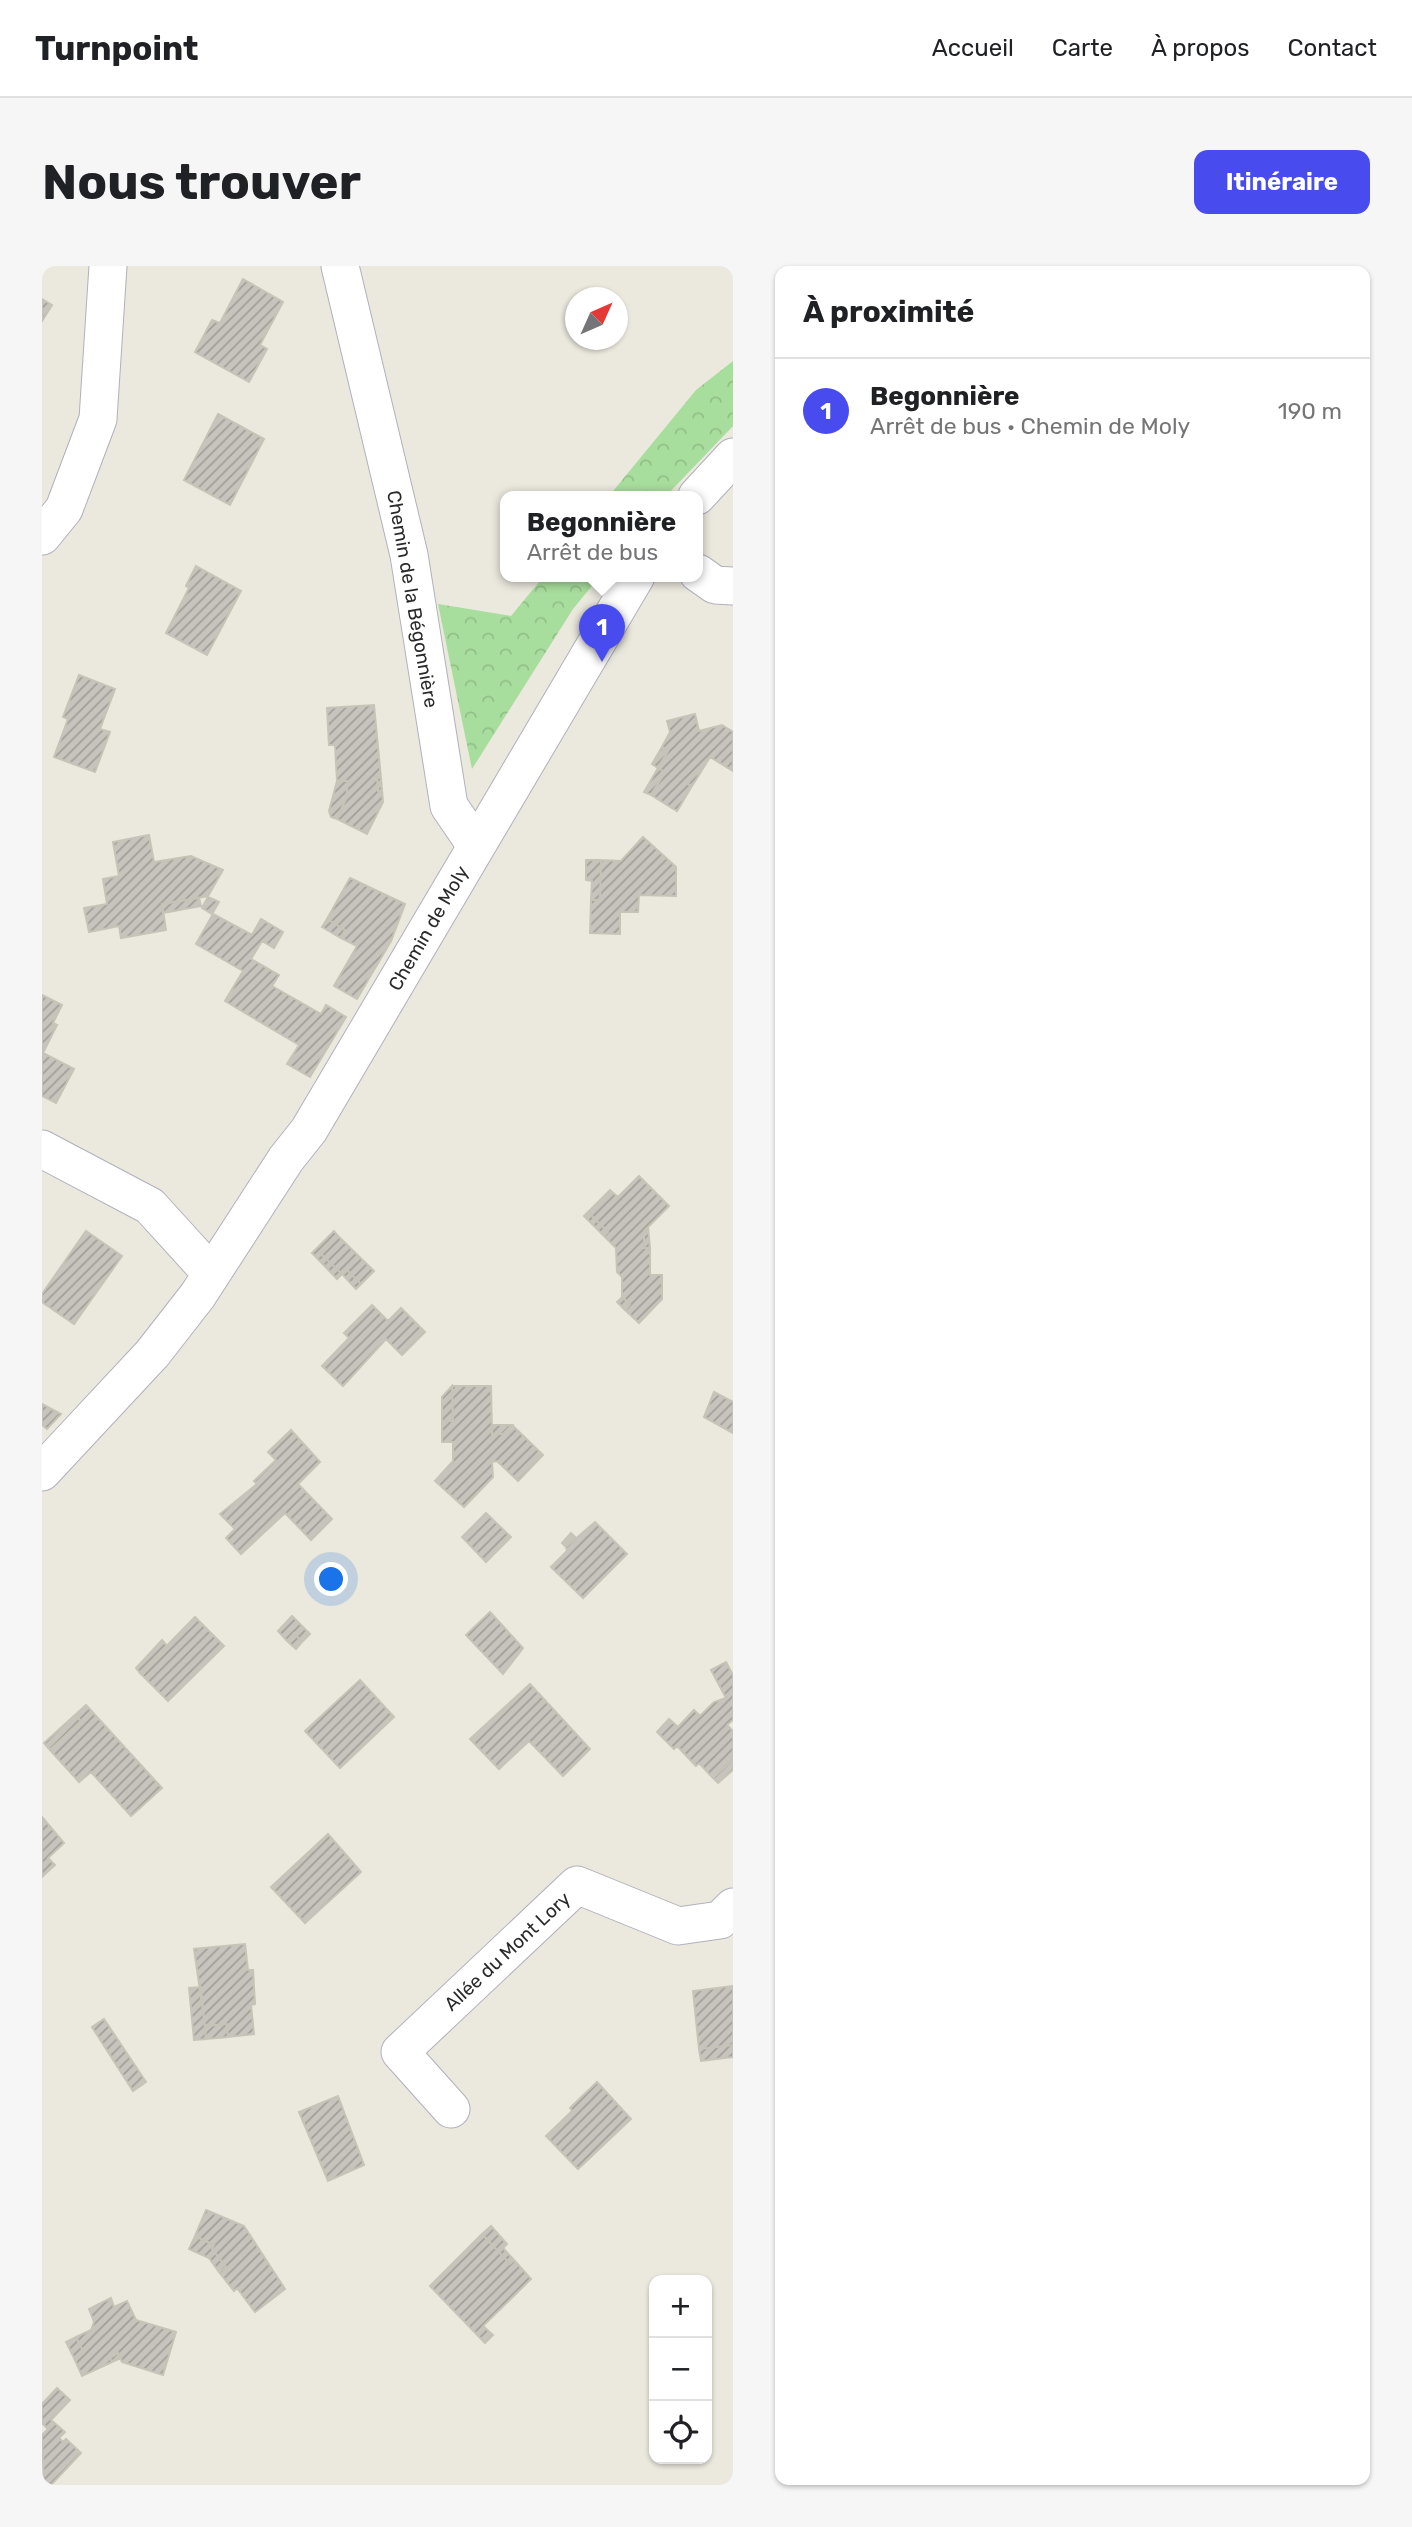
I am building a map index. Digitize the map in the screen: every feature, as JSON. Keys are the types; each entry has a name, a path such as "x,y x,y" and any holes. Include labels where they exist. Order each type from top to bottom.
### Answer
{"street":[{"path":"42,536 64,509 99,419 108,266"},
{"name":"Chemin de la Bégonnière","path":"341,266 409,555 449,807 475,844"},
{"path":"702,491 733,457"},
{"path":"703,577 715,585 733,586"},
{"name":"Chemin de Moly","path":"42,1472 152,1354 198,1295 209,1272 316,1119 475,844 519,778 633,582"},
{"path":"42,1149 150,1206 209,1272"},
{"name":"Allée du Mont Lory","path":"451,2109 400,2052 577,1885 678,1926 720,1920 733,1907"}],"green space":[{"path":"733,361 733,426 671,491 613,491 696,390"},
{"path":"539,582 595,582 573,609 472,769 438,604 511,616"}],"building":[{"path":"243,279 283,302 260,345 267,349 249,382 195,352 212,320 220,323"},
{"path":"42,299 52,305 42,321"},
{"path":"218,414 264,439 230,505 184,480"},
{"path":"196,566 241,591 207,655 166,633 189,588 186,586"},
{"path":"79,675 115,689 100,729 110,732 95,772 54,757 68,719 63,717"},
{"path":"374,705 381,778 377,777 378,791 382,790 383,802 367,834 337,819 347,796 347,781 337,781 335,745 329,745 327,708"},
{"path":"695,714 699,731 722,725 733,732 733,771 710,757 699,775 695,773 688,784 692,786 677,811 651,795 665,772 658,768 668,751 662,747 670,732 667,721"},
{"path":"662,747 668,751 658,768 652,764"},
{"path":"658,768 665,772 651,795 644,792"},
{"path":"695,773 699,775 692,786 688,784"},
{"path":"377,777 381,778 382,790 378,791"},
{"path":"337,781 347,781 347,796 337,819 331,817 329,811"},
{"path":"149,835 154,862 191,856 223,870 208,896 162,904 166,930 121,938 119,926 89,932 84,908 107,904 103,879 119,876 113,842"},
{"path":"643,837 676,867 676,896 639,895 638,912 620,912 620,934 590,933 591,900 600,900 601,860 621,861"},
{"path":"586,860 601,860 600,900 591,900 592,881 586,880"},
{"path":"350,878 405,904 391,941 357,999 334,986 357,946 341,938 345,930 327,919"},
{"path":"208,897 219,902 212,914 202,908"},
{"path":"199,898 201,906 163,913 162,904"},
{"path":"213,914 252,935 261,919 283,932 274,948 262,941 251,959 279,975 272,986 321,1014 326,1005 346,1017 310,1077 287,1064 299,1045 225,1001 243,971 196,944"},
{"path":"327,919 345,930 341,938 322,927"},
{"path":"42,995 62,1005 53,1023 57,1025 43,1053 74,1069 56,1103 42,1096"},
{"path":"639,1176 669,1206 644,1231 644,1248 650,1248 650,1275 662,1275 662,1299 639,1323 625,1310 630,1304 622,1297 622,1277 617,1272 616,1248 604,1236 608,1232 588,1212 610,1190 618,1197"},
{"path":"588,1212 608,1232 604,1236 584,1216"},
{"path":"648,1227 650,1248 644,1248 644,1231"},
{"path":"86,1231 122,1256 74,1324 42,1302 42,1294"},
{"path":"334,1231 338,1236 320,1253 342,1274 337,1279 312,1253"},
{"path":"338,1236 374,1271 361,1284 346,1269 342,1274 320,1253"},
{"path":"346,1269 361,1284 356,1289 342,1274"},
{"path":"622,1297 630,1304 625,1310 617,1302"},
{"path":"372,1305 388,1321 401,1308 425,1332 402,1355 386,1339 343,1386 322,1366 349,1338 344,1333"},
{"path":"452,1386 453,1421 442,1421 442,1397"},
{"path":"452,1386 491,1386 492,1434 503,1434 512,1425 543,1455 518,1481 497,1461 492,1462 493,1477 464,1507 435,1481 453,1461 453,1442 442,1442 442,1421 453,1421"},
{"path":"714,1392 733,1402 733,1433 704,1417"},
{"path":"42,1404 61,1414 47,1429 42,1425"},
{"path":"492,1425 512,1425 503,1434 492,1434"},
{"path":"291,1430 320,1462 298,1484 332,1519 311,1540 285,1513 241,1554 226,1538 235,1529 220,1514 257,1484 254,1481 276,1460 268,1452"},
{"path":"486,1513 511,1537 486,1562 462,1537"},
{"path":"595,1522 627,1554 583,1598 551,1567 567,1551 566,1547"},
{"path":"571,1533 575,1537 566,1547 562,1543"},
{"path":"490,1612 523,1648 503,1674 466,1635"},
{"path":"292,1616 310,1634 302,1642 294,1633 287,1641 278,1631"},
{"path":"195,1617 224,1646 168,1701 140,1673"},
{"path":"294,1633 302,1642 296,1649 287,1641"},
{"path":"162,1640 167,1646 140,1673 136,1668"},
{"path":"726,1662 733,1675 733,1720 727,1725 733,1731 733,1759 713,1778 699,1763 696,1766 677,1746 674,1749 657,1732 669,1719 678,1727 694,1710 700,1716 714,1702 726,1698 711,1670"},
{"path":"360,1680 394,1717 340,1768 305,1731"},
{"path":"530,1684 590,1749 563,1776 529,1741 499,1769 470,1739"},
{"path":"86,1705 162,1788 131,1816 91,1772 79,1782 50,1750 81,1721 75,1715"},
{"path":"75,1715 81,1721 50,1750 44,1743"},
{"path":"733,1759 733,1770 718,1783 713,1778"},
{"path":"42,1817 64,1843 48,1858 55,1865 42,1877"},
{"path":"328,1834 361,1872 305,1923 271,1887"},
{"path":"245,1944 248,1970 253,1970 255,2004 251,2005 254,2034 228,2037 227,2024 205,2026 194,1949"},
{"path":"733,1986 733,2045 699,2049 693,1991"},
{"path":"201,1987 206,2039 194,2040 189,1988"},
{"path":"104,2019 146,2082 133,2091 92,2027"},
{"path":"227,2024 228,2037 206,2039 205,2026"},
{"path":"733,2045 733,2057 701,2061 699,2049"},
{"path":"597,2082 631,2119 578,2169 546,2136"},
{"path":"338,2096 364,2165 328,2181 299,2112"},
{"path":"206,2210 244,2226 285,2289 255,2312 237,2288 234,2291 219,2272 226,2267 212,2249 214,2245 195,2236"},
{"path":"491,2226 507,2244 503,2248 514,2260 510,2264 482,2234"},
{"path":"482,2234 510,2264 514,2260 531,2279 483,2326 493,2335 485,2343 430,2286"},
{"path":"195,2236 214,2245 212,2249 226,2267 219,2272 209,2258 189,2249"},
{"path":"111,2298 114,2307 127,2301 136,2320 176,2332 163,2375 122,2362 118,2353 110,2358 112,2362 82,2376 74,2358 84,2353 76,2337 91,2330 94,2322 89,2309"},
{"path":"76,2337 84,2353 74,2358 66,2342"},
{"path":"118,2353 121,2358 112,2362 110,2358"},
{"path":"57,2388 70,2400 51,2420 65,2432 59,2438 63,2442 66,2439 81,2453 51,2485 44,2485 42,2435 48,2429 42,2423 42,2404"}],"place":[{"name":"Begonnière","path":"602,662"}]}
